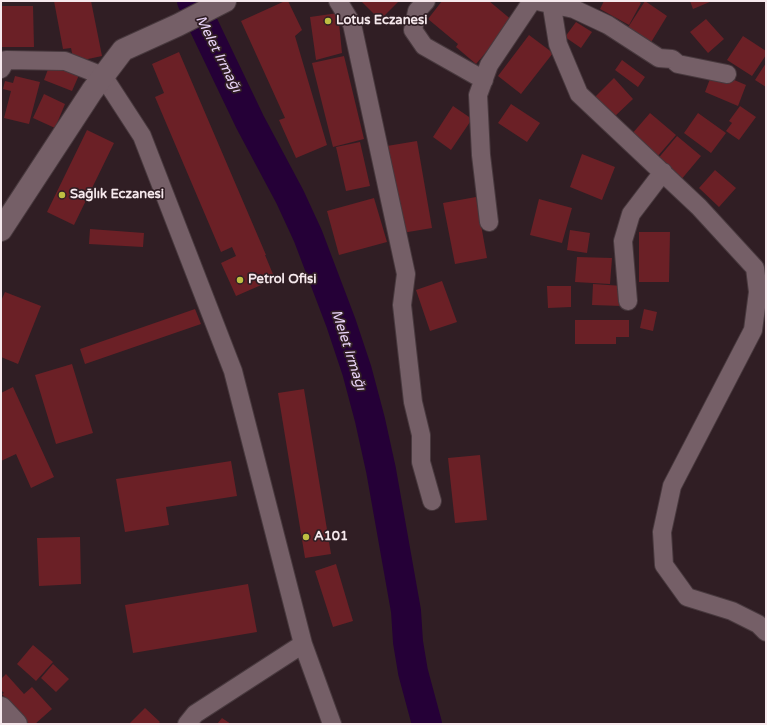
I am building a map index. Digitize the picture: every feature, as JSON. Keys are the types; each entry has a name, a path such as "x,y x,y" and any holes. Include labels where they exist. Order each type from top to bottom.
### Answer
{"main road":[{"path":"1,230 92,91 123,50 178,25 225,1"},
{"path":"1,708 16,724"}],"street":[{"path":"338,1 352,24 406,274 402,305 413,402 421,435 421,462 432,501"},
{"path":"426,1 418,11 413,30 420,41 424,46 484,80"},
{"path":"488,222 481,155 478,95 489,65 532,1"},
{"path":"727,74 678,64 672,59 659,58 608,25 574,9 546,2 558,44 579,94 700,207 755,268 758,292 753,330 672,486 662,532 664,565 687,597 732,611 758,624 766,632"},
{"path":"1,68 6,60 65,60 103,76 142,136 233,371 304,644 332,724"},
{"path":"628,301 623,240 631,214 663,172"},
{"path":"187,724 195,714 304,644"}],"building":[{"path":"54,1 91,1 102,56 74,62 71,48 63,49"},
{"path":"288,1 302,30 295,36 327,145 296,158 279,120 285,118 241,21"},
{"path":"361,1 399,1 380,20"},
{"path":"442,1 489,1 513,21 476,64 456,47 458,44 428,19"},
{"path":"604,1 638,1 641,3 629,25 600,9"},
{"path":"645,1 667,16 650,44 627,29"},
{"path":"690,1 712,1 693,9"},
{"path":"1,6 33,6 34,47 1,47"},
{"path":"338,13 342,53 316,60 310,17"},
{"path":"706,19 724,39 708,53 690,32"},
{"path":"576,22 592,32 581,48 565,37"},
{"path":"529,35 553,53 521,94 498,76"},
{"path":"743,36 766,51 766,55 752,76 727,60"},
{"path":"179,52 275,279 236,296 221,263 236,256 232,247 221,252 155,97 164,93 152,64"},
{"path":"344,56 364,139 333,147 312,63"},
{"path":"622,60 645,77 638,87 615,70"},
{"path":"766,63 766,87 755,80"},
{"path":"50,64 79,75 72,91 44,80"},
{"path":"713,71 746,85 738,106 705,92"},
{"path":"15,76 40,82 29,124 4,118 11,91 3,89 5,81 13,83"},
{"path":"614,78 633,99 613,118 594,98"},
{"path":"44,94 65,104 55,128 33,118"},
{"path":"511,104 540,123 527,142 498,123"},
{"path":"453,106 472,119 451,150 433,137"},
{"path":"740,106 756,117 739,140 726,131 732,123 729,121"},
{"path":"650,113 676,135 657,157 631,135"},
{"path":"698,113 726,133 711,153 684,133"},
{"path":"87,130 114,143 74,225 47,212"},
{"path":"677,136 701,156 680,181 656,161"},
{"path":"417,141 432,228 402,233 387,146"},
{"path":"360,142 370,186 346,191 336,147"},
{"path":"582,154 615,167 602,200 570,187"},
{"path":"715,170 736,188 719,207 699,188"},
{"path":"476,197 487,258 455,264 443,203"},
{"path":"374,198 387,242 339,255 327,211"},
{"path":"539,199 572,208 562,243 530,235"},
{"path":"90,229 144,233 143,247 89,244"},
{"path":"570,230 590,233 587,253 567,250"},
{"path":"639,232 670,232 669,282 639,282"},
{"path":"577,257 612,258 610,284 575,282"},
{"path":"442,281 457,322 430,331 416,290"},
{"path":"593,284 623,286 622,306 592,305"},
{"path":"547,286 571,286 571,307 548,308"},
{"path":"5,292 41,306 18,364 1,357 1,301"},
{"path":"195,309 201,324 85,364 80,349"},
{"path":"644,309 657,312 653,331 640,328"},
{"path":"575,320 629,320 629,337 616,337 616,344 575,344"},
{"path":"72,364 93,433 56,444 35,375"},
{"path":"13,387 54,477 31,488 16,454 1,461 1,393"},
{"path":"304,389 331,554 305,558 278,393"},
{"path":"480,455 487,520 455,523 448,458"},
{"path":"231,461 237,496 166,507 169,525 125,532 116,479"},
{"path":"80,537 81,584 39,586 37,538"},
{"path":"336,564 353,621 333,627 315,571"},
{"path":"248,584 257,632 133,653 125,605"},
{"path":"33,645 53,662 36,681 17,664"},
{"path":"53,664 69,679 56,692 41,678"},
{"path":"6,674 24,694 32,687 52,709 35,724 29,724 2,694 4,693 1,690 1,679"},
{"path":"145,708 160,722 158,724 129,724"},
{"path":"222,718 231,724 217,724"}],"waterway":[{"name":"Melet Irmağı","path":"192,1 250,122 290,197 308,236 341,323 357,371 381,470 406,611 408,642 413,672 427,724"}],"place":[{"name":"Lotus Eczanesi","path":"328,21"},
{"name":"Sağlık Eczanesi","path":"62,195"},
{"name":"Petrol Ofisi","path":"240,280"},
{"name":"A101","path":"306,537"}]}
